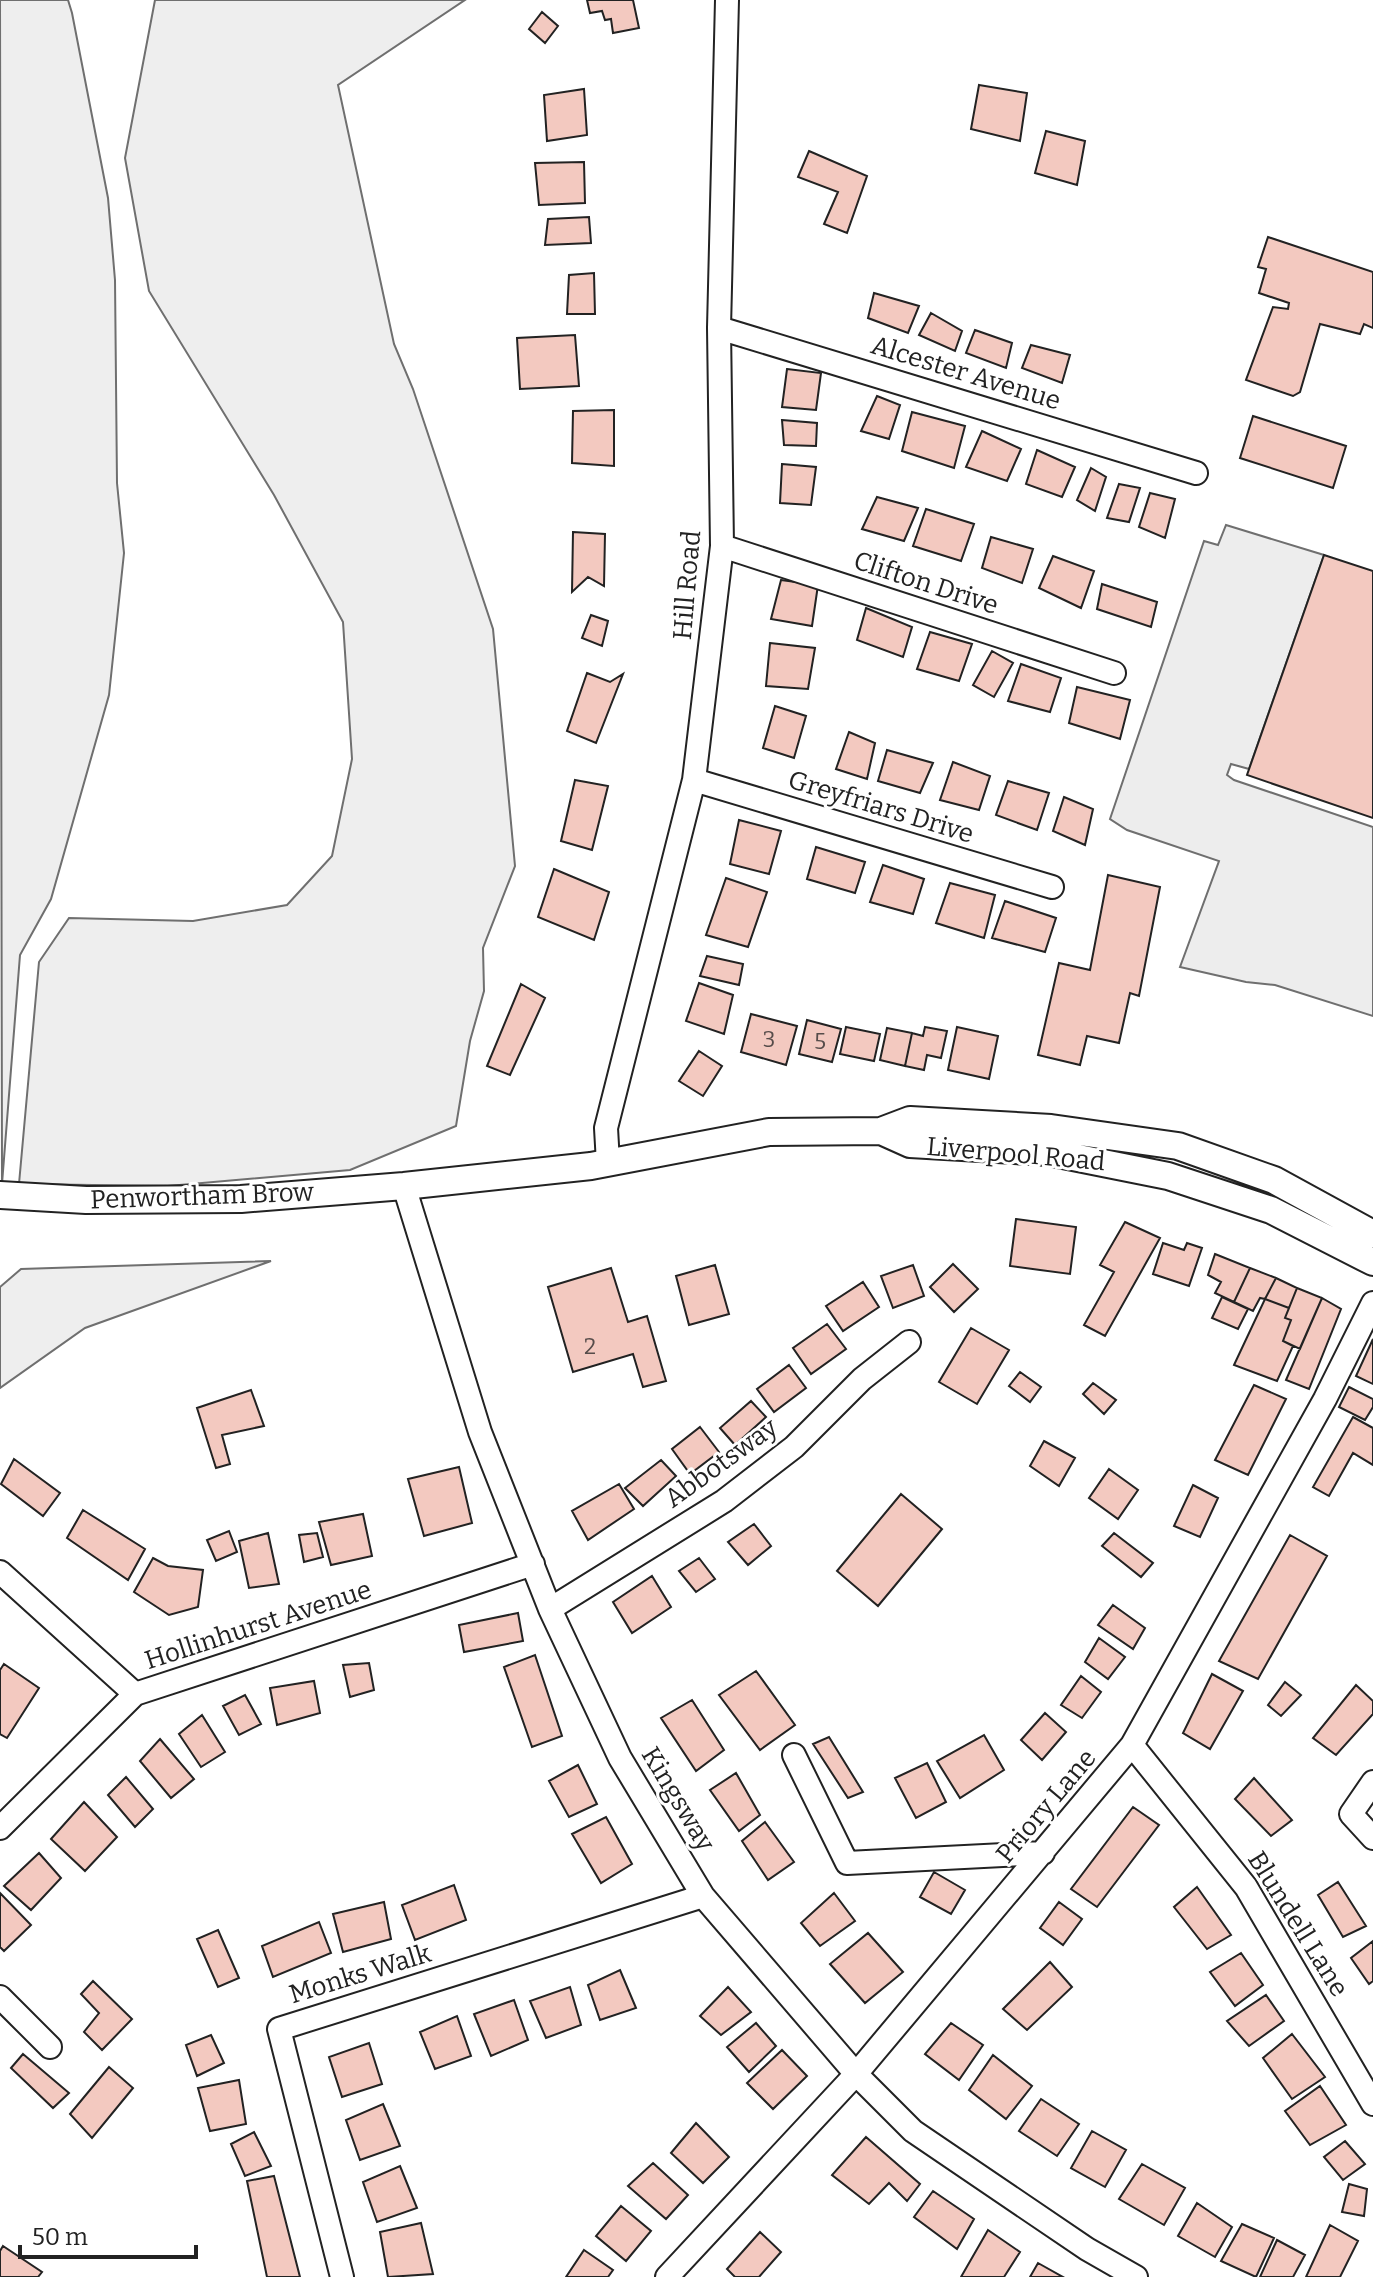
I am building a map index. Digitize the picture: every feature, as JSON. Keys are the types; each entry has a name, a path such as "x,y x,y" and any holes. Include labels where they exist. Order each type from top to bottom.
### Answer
{"street":[{"name":"Hill Road","path":"608,1163 606,1128 694,780 722,546 719,328 727,0"},
{"name":"Alcester Avenue","path":"719,328 1196,473"},
{"name":"Clifton Drive","path":"722,546 1114,673"},
{"name":"Greyfriars Drive","path":"694,780 1052,887"},
{"name":"Liverpool Road","path":"404,1186 608,1163 769,1132 881,1131 910,1120 1018,1125 1178,1146 1274,1180 1373,1234"},
{"name":"Liverpool Road","path":"881,1131 910,1144 1048,1152 1168,1176 1271,1210 1373,1262"},
{"name":"Penwortham Brow","path":"0,1195 86,1200 241,1199 404,1186"},
{"name":"Kingsway","path":"404,1186 480,1432 550,1609 620,1758 703,1896 856,2074 913,2131 1087,2249 1136,2277"},
{"name":"Priory Lane","path":"667,2277 856,2074 1132,1745 1325,1399 1373,1303"},
{"name":"Abbotsway","path":"550,1609 724,1501 794,1447 862,1379 909,1342"},
{"name":"Hollinhurst Avenue","path":"0,1828 135,1694 533,1564"},
{"path":"0,1572 135,1694"},
{"name":"Blundell Lane","path":"1132,1745 1246,1887 1373,2104"},
{"path":"794,1755 847,1863 1043,1853"},
{"path":"1373,1782 1351,1814 1373,1838"},
{"name":"Monks Walk","path":"342,2277 279,2029 703,1896"},
{"path":"0,1997 50,2047"}],"shaded area":[{"path":"0,0 68,0 72,13 108,198 115,280 117,483 124,553 109,695 51,899 20,955 2,1184"},
{"path":"155,0 465,0 338,85 394,344 413,389 493,629 515,866 483,948 484,991 470,1041 456,1126 350,1170 168,1186 19,1184 39,962 69,918 193,921 287,905 332,856 352,759 343,622 274,495 149,291 125,158"},
{"path":"1226,525 1324,555 1249,769 1231,764 1227,775 1373,827 1373,1016 1275,985 1246,982 1180,967 1219,861 1127,830 1110,819 1204,541 1218,545"},
{"path":"271,1261 85,1328 0,1388 0,1287 21,1269"}],"building":[{"path":"587,0 633,0 639,28 613,33 611,19 605,20 602,11 590,13"},
{"path":"542,12 558,26 545,43 529,29"},
{"path":"979,85 1027,93 1020,141 971,129"},
{"path":"584,89 587,135 547,141 544,95"},
{"path":"1046,131 1085,141 1077,185 1035,173"},
{"path":"809,151 867,176 847,233 824,224 838,192 798,177"},
{"path":"584,162 585,203 539,205 535,163"},
{"path":"589,217 591,243 545,245 548,219"},
{"path":"1268,237 1373,272 1373,328 1364,324 1360,334 1320,324 1300,392 1293,396 1246,380 1273,307 1288,309 1289,303 1259,293 1266,269 1258,267"},
{"path":"594,273 595,314 567,314 569,275"},
{"path":"874,293 919,306 908,333 868,318"},
{"path":"931,313 962,331 955,351 919,335"},
{"path":"975,330 1012,343 1006,368 966,353"},
{"path":"575,335 579,386 520,389 517,338"},
{"path":"1031,345 1070,355 1062,383 1022,368"},
{"path":"787,369 821,373 816,410 782,407"},
{"path":"877,396 900,405 889,439 861,431"},
{"path":"614,410 614,466 572,463 573,411"},
{"path":"912,412 965,426 954,468 902,451"},
{"path":"1253,416 1346,446 1333,488 1240,458"},
{"path":"782,420 817,423 816,446 784,445"},
{"path":"982,431 1021,449 1007,481 966,467"},
{"path":"1037,450 1075,467 1062,497 1026,484"},
{"path":"782,464 816,467 811,505 780,503"},
{"path":"1091,468 1106,477 1095,511 1077,500"},
{"path":"1119,484 1140,488 1129,522 1107,518"},
{"path":"1150,493 1175,499 1165,538 1139,527"},
{"path":"877,497 918,508 904,541 862,529"},
{"path":"926,509 974,524 961,561 913,546"},
{"path":"573,532 605,534 604,586 588,577 572,592"},
{"path":"991,537 1033,549 1022,583 982,568"},
{"path":"1324,555 1373,571 1373,818 1247,775"},
{"path":"1053,556 1094,571 1081,608 1039,588"},
{"path":"781,580 818,585 812,626 771,619"},
{"path":"1102,584 1157,602 1151,627 1097,609"},
{"path":"866,608 912,627 903,657 857,640"},
{"path":"591,615 608,621 602,646 582,638"},
{"path":"930,632 972,644 959,681 917,669"},
{"path":"770,643 815,648 808,689 766,686"},
{"path":"992,651 1013,663 994,697 973,685"},
{"path":"1021,664 1061,678 1050,712 1008,701"},
{"path":"587,673 610,682 623,674 596,743 567,731"},
{"path":"1077,687 1130,700 1120,739 1069,723"},
{"path":"775,706 806,716 794,758 763,748"},
{"path":"849,732 875,743 867,779 836,769"},
{"path":"887,750 933,763 920,793 878,781"},
{"path":"953,762 990,776 979,810 940,800"},
{"path":"575,780 608,786 592,850 561,841"},
{"path":"1008,781 1049,793 1037,830 996,815"},
{"path":"1064,797 1093,809 1085,845 1053,831"},
{"path":"739,820 781,831 769,874 730,864"},
{"path":"816,847 865,862 855,893 807,879"},
{"path":"883,865 924,879 913,914 870,902"},
{"path":"554,869 609,892 594,940 538,917"},
{"path":"1108,875 1160,887 1139,996 1130,993 1119,1043 1087,1036 1080,1065 1038,1055 1059,963 1090,970"},
{"path":"726,878 767,892 748,947 706,935"},
{"path":"950,883 995,895 984,938 936,923"},
{"path":"1005,901 1056,918 1045,952 992,938"},
{"path":"707,956 743,964 739,985 700,976"},
{"path":"699,983 733,995 724,1034 686,1021"},
{"path":"521,984 545,998 510,1075 487,1066"},
{"path":"751,1014 797,1026 786,1065 741,1052"},
{"path":"807,1020 841,1029 832,1062 799,1054"},
{"path":"846,1027 880,1034 874,1061 840,1054"},
{"path":"925,1027 947,1031 941,1058 927,1055 924,1070 905,1066 912,1033 923,1036"},
{"path":"957,1027 998,1036 989,1079 948,1070"},
{"path":"887,1028 912,1033 905,1066 880,1060"},
{"path":"699,1051 722,1066 703,1096 679,1081"},
{"path":"1016,1219 1076,1227 1070,1274 1010,1266"},
{"path":"1125,1222 1160,1238 1105,1336 1084,1325 1114,1272 1100,1265"},
{"path":"1163,1243 1184,1250 1187,1243 1202,1248 1189,1286 1153,1274"},
{"path":"1215,1254 1250,1268 1234,1302 1215,1293 1221,1282 1208,1275"},
{"path":"953,1264 978,1289 954,1312 930,1287"},
{"path":"715,1265 729,1314 689,1325 676,1276"},
{"path":"913,1265 924,1296 893,1308 881,1276"},
{"path":"611,1268 628,1322 647,1316 666,1381 643,1387 633,1354 573,1372 548,1287"},
{"path":"1250,1268 1276,1278 1265,1299 1260,1298 1253,1311 1234,1302"},
{"path":"1276,1278 1297,1288 1289,1308 1265,1299"},
{"path":"863,1282 879,1307 843,1331 826,1306"},
{"path":"1297,1288 1322,1298 1300,1349 1283,1341 1291,1320 1285,1318"},
{"path":"1222,1297 1248,1309 1238,1329 1212,1318"},
{"path":"1322,1298 1341,1309 1309,1389 1286,1380"},
{"path":"1265,1299 1289,1308 1285,1318 1291,1320 1283,1341 1293,1346 1277,1381 1234,1365"},
{"path":"827,1324 846,1349 811,1374 793,1348"},
{"path":"971,1328 1009,1350 977,1404 939,1382"},
{"path":"1373,1339 1373,1384 1356,1376"},
{"path":"789,1365 806,1388 774,1412 757,1389"},
{"path":"1020,1372 1041,1387 1030,1402 1009,1386"},
{"path":"1093,1383 1116,1400 1104,1414 1083,1394"},
{"path":"1254,1385 1286,1399 1248,1475 1215,1460"},
{"path":"1349,1387 1373,1399 1373,1407 1365,1420 1339,1407"},
{"path":"251,1390 264,1426 222,1435 230,1464 216,1468 197,1408"},
{"path":"751,1401 766,1417 735,1445 720,1428"},
{"path":"1353,1417 1373,1428 1373,1465 1353,1453 1329,1496 1313,1487"},
{"path":"700,1427 719,1452 690,1474 672,1449"},
{"path":"1044,1441 1075,1458 1059,1486 1030,1466"},
{"path":"14,1459 60,1493 43,1516 1,1484"},
{"path":"661,1460 676,1476 643,1506 625,1488"},
{"path":"459,1467 472,1523 424,1536 408,1479"},
{"path":"1109,1469 1138,1490 1118,1519 1089,1498"},
{"path":"619,1484 634,1509 588,1540 572,1511"},
{"path":"1193,1485 1218,1498 1200,1537 1174,1526"},
{"path":"901,1494 942,1529 878,1606 837,1571"},
{"path":"83,1510 145,1549 128,1580 67,1538"},
{"path":"363,1514 372,1556 331,1565 319,1522"},
{"path":"754,1524 771,1546 748,1565 728,1542"},
{"path":"229,1531 237,1552 216,1561 207,1540"},
{"path":"268,1533 279,1584 249,1588 239,1541"},
{"path":"317,1533 323,1557 304,1562 299,1535"},
{"path":"1114,1533 1153,1563 1141,1577 1102,1546"},
{"path":"1290,1535 1327,1556 1258,1679 1219,1661"},
{"path":"153,1558 168,1566 203,1570 198,1607 169,1615 134,1592"},
{"path":"699,1558 715,1579 696,1592 679,1571"},
{"path":"652,1576 671,1607 632,1633 613,1602"},
{"path":"1113,1605 1145,1628 1133,1649 1098,1625"},
{"path":"518,1613 523,1641 464,1652 459,1625"},
{"path":"1099,1638 1125,1657 1108,1679 1085,1662"},
{"path":"535,1655 562,1736 532,1747 504,1667"},
{"path":"369,1663 374,1690 350,1697 343,1665"},
{"path":"4,1664 39,1688 7,1738 0,1734 0,1670"},
{"path":"756,1671 795,1725 760,1750 719,1695"},
{"path":"1212,1674 1243,1691 1210,1749 1183,1733"},
{"path":"1081,1676 1101,1692 1082,1718 1061,1705"},
{"path":"314,1681 320,1713 277,1725 270,1688"},
{"path":"1285,1682 1301,1695 1281,1716 1268,1705"},
{"path":"1356,1685 1373,1701 1373,1714 1336,1755 1313,1738"},
{"path":"245,1695 261,1724 239,1735 223,1706"},
{"path":"692,1700 724,1750 696,1771 661,1718"},
{"path":"1045,1713 1066,1732 1042,1760 1021,1740"},
{"path":"202,1715 225,1752 201,1767 179,1734"},
{"path":"984,1735 1004,1770 960,1798 937,1761"},
{"path":"829,1737 863,1792 848,1798 813,1744"},
{"path":"160,1739 194,1779 171,1798 140,1761"},
{"path":"927,1763 946,1802 916,1818 895,1778"},
{"path":"578,1765 597,1804 569,1817 549,1781"},
{"path":"736,1773 760,1815 739,1831 710,1790"},
{"path":"126,1777 153,1809 135,1827 108,1795"},
{"path":"1254,1778 1292,1820 1271,1836 1235,1799"},
{"path":"84,1802 117,1837 85,1871 51,1839"},
{"path":"1133,1807 1159,1825 1097,1907 1071,1889"},
{"path":"606,1817 632,1864 601,1883 572,1834"},
{"path":"765,1822 794,1862 768,1880 742,1841"},
{"path":"39,1853 61,1878 31,1910 4,1886"},
{"path":"934,1872 965,1890 951,1914 920,1897"},
{"path":"1338,1882 1366,1926 1343,1937 1318,1895"},
{"path":"454,1885 466,1920 415,1940 402,1905"},
{"path":"1197,1887 1231,1935 1207,1949 1174,1907"},
{"path":"0,1893 31,1925 4,1951 0,1947"},
{"path":"834,1893 855,1921 820,1946 801,1923"},
{"path":"384,1902 391,1939 343,1952 333,1914"},
{"path":"1059,1902 1082,1919 1063,1945 1040,1928"},
{"path":"319,1922 331,1953 273,1977 262,1946"},
{"path":"218,1930 239,1978 218,1987 197,1939"},
{"path":"868,1933 903,1972 865,2003 830,1964"},
{"path":"1373,1941 1373,1981 1369,1984 1351,1958"},
{"path":"1241,1953 1263,1985 1235,2006 1210,1972"},
{"path":"1050,1962 1072,1987 1027,2030 1003,2009"},
{"path":"620,1970 636,2008 600,2020 588,1985"},
{"path":"93,1981 132,2019 102,2050 84,2032 99,2013 81,1994"},
{"path":"570,1987 581,2025 546,2038 530,2001"},
{"path":"728,1987 751,2012 721,2035 700,2016"},
{"path":"1266,1995 1284,2021 1249,2046 1227,2021"},
{"path":"514,2000 528,2040 491,2056 474,2014"},
{"path":"457,2016 471,2056 435,2069 420,2032"},
{"path":"756,2023 776,2046 749,2072 727,2047"},
{"path":"951,2023 983,2045 959,2080 925,2054"},
{"path":"1292,2034 1325,2077 1292,2099 1263,2058"},
{"path":"211,2035 224,2063 197,2076 186,2045"},
{"path":"369,2043 382,2084 342,2097 329,2057"},
{"path":"782,2050 807,2076 773,2109 747,2083"},
{"path":"23,2054 69,2093 53,2108 11,2068"},
{"path":"993,2055 1032,2086 1006,2119 969,2090"},
{"path":"109,2067 133,2088 92,2138 70,2114"},
{"path":"239,2080 246,2124 210,2131 198,2088"},
{"path":"1320,2086 1346,2125 1310,2145 1285,2111"},
{"path":"1041,2099 1079,2124 1057,2156 1019,2131"},
{"path":"383,2104 400,2146 360,2160 346,2120"},
{"path":"696,2123 729,2157 703,2183 671,2153"},
{"path":"1092,2131 1126,2150 1105,2187 1071,2168"},
{"path":"254,2132 271,2166 245,2176 231,2144"},
{"path":"866,2137 920,2184 907,2201 889,2183 869,2204 832,2175"},
{"path":"1345,2141 1365,2164 1343,2180 1324,2157"},
{"path":"653,2163 688,2195 666,2219 628,2186"},
{"path":"1142,2164 1185,2188 1164,2225 1119,2199"},
{"path":"400,2166 417,2208 377,2222 363,2182"},
{"path":"274,2176 300,2277 267,2277 247,2181"},
{"path":"1349,2184 1367,2189 1364,2216 1342,2212"},
{"path":"933,2191 974,2219 957,2249 914,2217"},
{"path":"1197,2203 1232,2227 1215,2257 1178,2236"},
{"path":"621,2206 651,2231 626,2261 596,2236"},
{"path":"421,2223 433,2274 388,2277 380,2232"},
{"path":"1242,2224 1274,2238 1256,2277 1221,2261"},
{"path":"1330,2225 1358,2241 1340,2277 1306,2277"},
{"path":"988,2230 1020,2252 1004,2277 961,2277"},
{"path":"760,2232 781,2252 759,2277 735,2277 727,2269"},
{"path":"1277,2240 1305,2255 1293,2277 1260,2277"},
{"path":"3,2246 42,2272 38,2277 0,2277 0,2251"},
{"path":"584,2250 613,2270 608,2277 566,2277"},
{"path":"1038,2263 1063,2277 1030,2277"}]}
